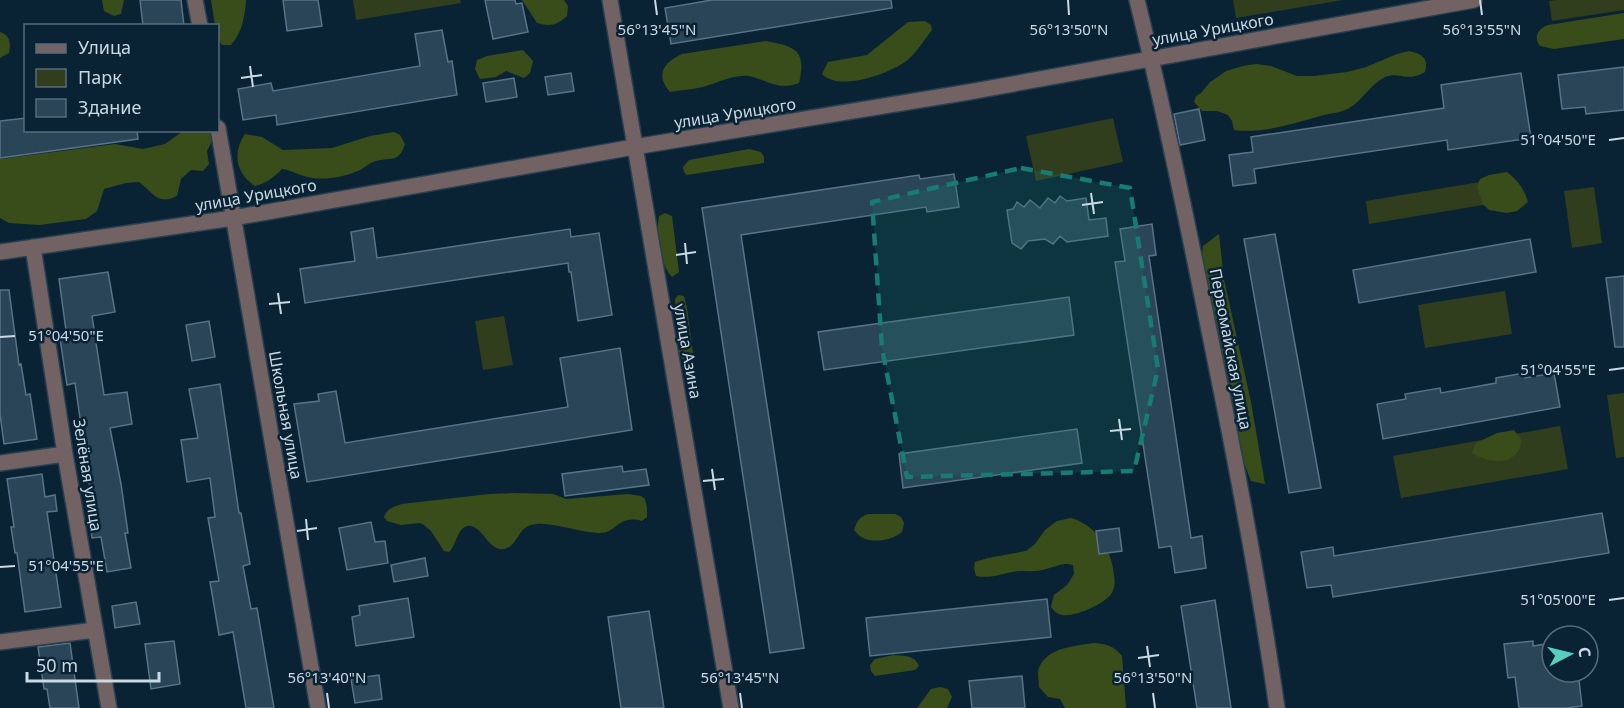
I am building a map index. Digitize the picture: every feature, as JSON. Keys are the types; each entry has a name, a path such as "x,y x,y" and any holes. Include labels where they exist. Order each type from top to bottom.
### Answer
{"street":[{"path":"195,0 200,24"},
{"name":"улица Азина","path":"609,0 731,708"},
{"name":"Первомайская улица","path":"1137,0 1184,205 1252,546 1277,708"},
{"name":"улица Урицкого","path":"0,252 233,218 634,147 969,92 1474,0"},
{"name":"Школьная улица","path":"219,132 318,708"},
{"name":"Зелёная улица","path":"33,247 65,454 109,708"},
{"path":"0,463 65,454"},
{"path":"0,642 95,630"}],"highlighted area":[{"path":"1021,168 1130,188 1158,369 1134,471 907,477 882,348 872,202"}],"green space":[{"path":"102,0 124,0 121,14 114,16 104,11"},
{"path":"211,0 246,0 242,24 231,45 222,45 219,40 219,24 215,24"},
{"path":"353,0 460,0 461,3 356,20"},
{"path":"522,0 564,0 568,6 567,16 554,24 537,23"},
{"path":"1233,0 1343,0 1236,18"},
{"path":"1624,0 1624,10 1552,21 1549,1"},
{"path":"1624,13 1624,39 1554,49 1540,46 1538,43 1538,34 1548,25"},
{"path":"925,21 931,25 932,30 912,55 897,67 876,76 851,81 830,79 822,74 828,62 867,55 908,22"},
{"path":"0,32 8,37 10,46 9,53 0,58"},
{"path":"765,41 784,45 796,51 801,63 799,83 785,86 743,76 698,88 670,92 665,86 662,74 664,69 682,54"},
{"path":"523,50 533,61 530,73 524,78 506,71 496,77 480,79 475,69 477,60"},
{"path":"1409,51 1423,57 1426,63 1425,72 1413,77 1395,75 1385,77 1348,109 1280,127 1234,130 1228,115 1217,111 1202,111 1194,102 1196,96 1210,82 1226,71 1243,66 1256,64 1271,66 1297,76 1314,76 1366,67"},
{"path":"1113,118 1123,162 1036,181 1026,136"},
{"path":"182,132 211,132 211,143 207,151 209,164 203,171 191,170 181,179 177,196 160,199 139,182 126,183 104,189 97,211 86,219 39,225 9,223 0,218 0,159 115,144 143,149 165,144"},
{"path":"394,132 400,135 405,144 397,157 373,162 358,171 336,177 310,178 282,169 270,179 255,186 244,175 238,163 238,148 245,134 262,137 283,150 332,148 370,136"},
{"path":"749,149 761,152 764,163 687,175 684,172 683,167 689,160"},
{"path":"1507,172 1520,185 1528,202 1517,211 1507,213 1489,210 1483,204 1477,187 1480,179"},
{"path":"1504,178 1507,201 1369,224 1366,201"},
{"path":"1594,187 1602,243 1572,248 1564,191"},
{"path":"665,213 672,216 679,272 672,277 664,265 658,230 659,216"},
{"path":"1219,234 1224,279 1251,402 1265,484 1251,481 1239,450 1201,270 1203,246"},
{"path":"1505,291 1512,334 1425,348 1418,305"},
{"path":"678,295 684,296 693,353 692,360 687,365 679,354 675,299"},
{"path":"504,316 513,365 483,370 475,321"},
{"path":"1624,393 1624,457 1616,458 1607,395"},
{"path":"1560,426 1568,469 1401,498 1393,456"},
{"path":"1514,430 1521,439 1521,444 1511,458 1498,461 1484,459 1472,453 1476,443 1497,433"},
{"path":"513,493 553,494 566,499 628,494 641,496 645,499 647,517 642,521 622,522 610,531 599,533 555,525 531,525 523,530 509,547 504,549 494,547 476,528 466,526 449,552 444,551 431,531 424,525 420,523 401,525 387,521 384,517 389,510 402,504"},
{"path":"895,514 901,517 904,523 902,532 883,540 861,537 854,530 862,516"},
{"path":"1071,518 1088,526 1095,533 1106,548 1113,566 1112,593 1097,605 1068,615 1059,614 1051,607 1054,595 1067,585 1074,574 1073,565 1069,564 1040,571 976,576 975,562 1026,551 1035,544 1045,530 1057,521"},
{"path":"1094,643 1110,646 1122,656 1126,708 1065,708 1060,699 1048,697 1039,687 1039,668 1048,656 1063,649"},
{"path":"894,655 912,658 919,666 915,670 875,676 870,665 875,659"},
{"path":"940,687 948,689 952,697 947,708 917,708 931,689"}],"building":[{"path":"140,0 181,0 184,24 143,24"},
{"path":"283,0 318,0 322,26 287,31"},
{"path":"485,0 515,0 516,4 522,3 528,32 493,39"},
{"path":"712,0 891,0 892,8 671,44 665,8"},
{"path":"442,30 448,62 452,61 457,95 277,125 276,115 243,120 238,89 271,83 273,91 420,66 415,34"},
{"path":"1624,67 1624,110 1586,114 1585,107 1562,109 1558,75"},
{"path":"571,73 574,91 548,95 545,77"},
{"path":"1521,73 1531,138 1448,150 1447,140 1254,169 1256,183 1233,186 1229,155 1253,152 1251,137 1444,108 1441,85"},
{"path":"514,78 517,97 486,102 483,83"},
{"path":"1199,109 1205,140 1180,145 1174,114"},
{"path":"24,118 24,132 137,132 138,139 0,158 0,121"},
{"path":"954,174 959,207 927,212 926,207 741,235 804,648 770,653 702,208 919,175 920,179"},
{"path":"1060,196 1067,201 1086,198 1089,220 1106,218 1108,236 1067,242 1060,236 1053,244 1045,239 1028,241 1021,249 1012,243 1007,210 1013,209 1017,202 1024,207 1030,200 1040,208 1048,198 1055,203"},
{"path":"1152,224 1156,255 1149,256 1191,538 1202,536 1206,568 1175,573 1171,546 1159,548 1115,262 1125,261 1120,229"},
{"path":"373,228 377,258 570,229 571,237 599,233 612,315 578,321 568,263 305,303 300,269 355,261 351,232"},
{"path":"1275,234 1321,488 1289,493 1244,239"},
{"path":"1530,239 1536,272 1359,303 1353,270"},
{"path":"108,272 115,312 92,316 104,395 127,392 132,424 110,428 121,484 128,533 125,533 131,568 107,572 101,537 92,538 85,489 90,489 75,383 67,385 60,339 67,338 59,279"},
{"path":"1624,276 1624,347 1615,347 1606,278"},
{"path":"0,290 9,290 19,365 21,364 26,395 30,394 37,439 4,444 0,414"},
{"path":"1069,297 1074,335 824,370 818,332"},
{"path":"209,321 215,357 192,361 186,325"},
{"path":"620,348 632,430 307,482 294,404 319,401 318,394 336,391 345,443 568,407 560,358"},
{"path":"1524,373 1525,378 1554,373 1560,407 1383,439 1377,404 1406,399 1405,394 1440,388 1441,393 1496,383 1496,378"},
{"path":"220,384 239,513 241,513 250,564 243,566 251,609 257,608 274,708 246,708 233,632 219,635 210,582 219,581 208,518 215,517 210,478 187,482 181,440 198,438 189,389"},
{"path":"1077,429 1082,463 903,488 899,454"},
{"path":"622,466 623,472 646,469 649,485 565,496 562,474"},
{"path":"42,474 45,497 55,495 57,511 47,512 61,607 25,612 11,527 14,527 7,479"},
{"path":"1602,513 1609,553 1333,597 1331,585 1307,588 1301,552 1333,547 1334,556"},
{"path":"371,522 375,542 385,541 388,563 347,570 339,528"},
{"path":"1119,528 1122,551 1099,554 1096,531"},
{"path":"425,558 428,576 394,582 391,565"},
{"path":"408,598 414,637 356,646 352,617 360,615 359,606"},
{"path":"1047,599 1051,637 870,656 866,618"},
{"path":"1215,600 1231,708 1197,708 1181,606"},
{"path":"136,602 140,624 115,628 112,606"},
{"path":"649,611 664,708 621,708 608,617"},
{"path":"174,641 180,684 151,689 145,644"},
{"path":"1533,641 1533,646 1540,645 1540,684 1579,684 1582,706 1519,708 1515,677 1508,678 1504,644"},
{"path":"70,643 79,708 50,708 47,689 44,689 38,647"},
{"path":"379,675 382,699 355,703 351,679"},
{"path":"1022,676 1025,708 972,708 969,681"}]}
